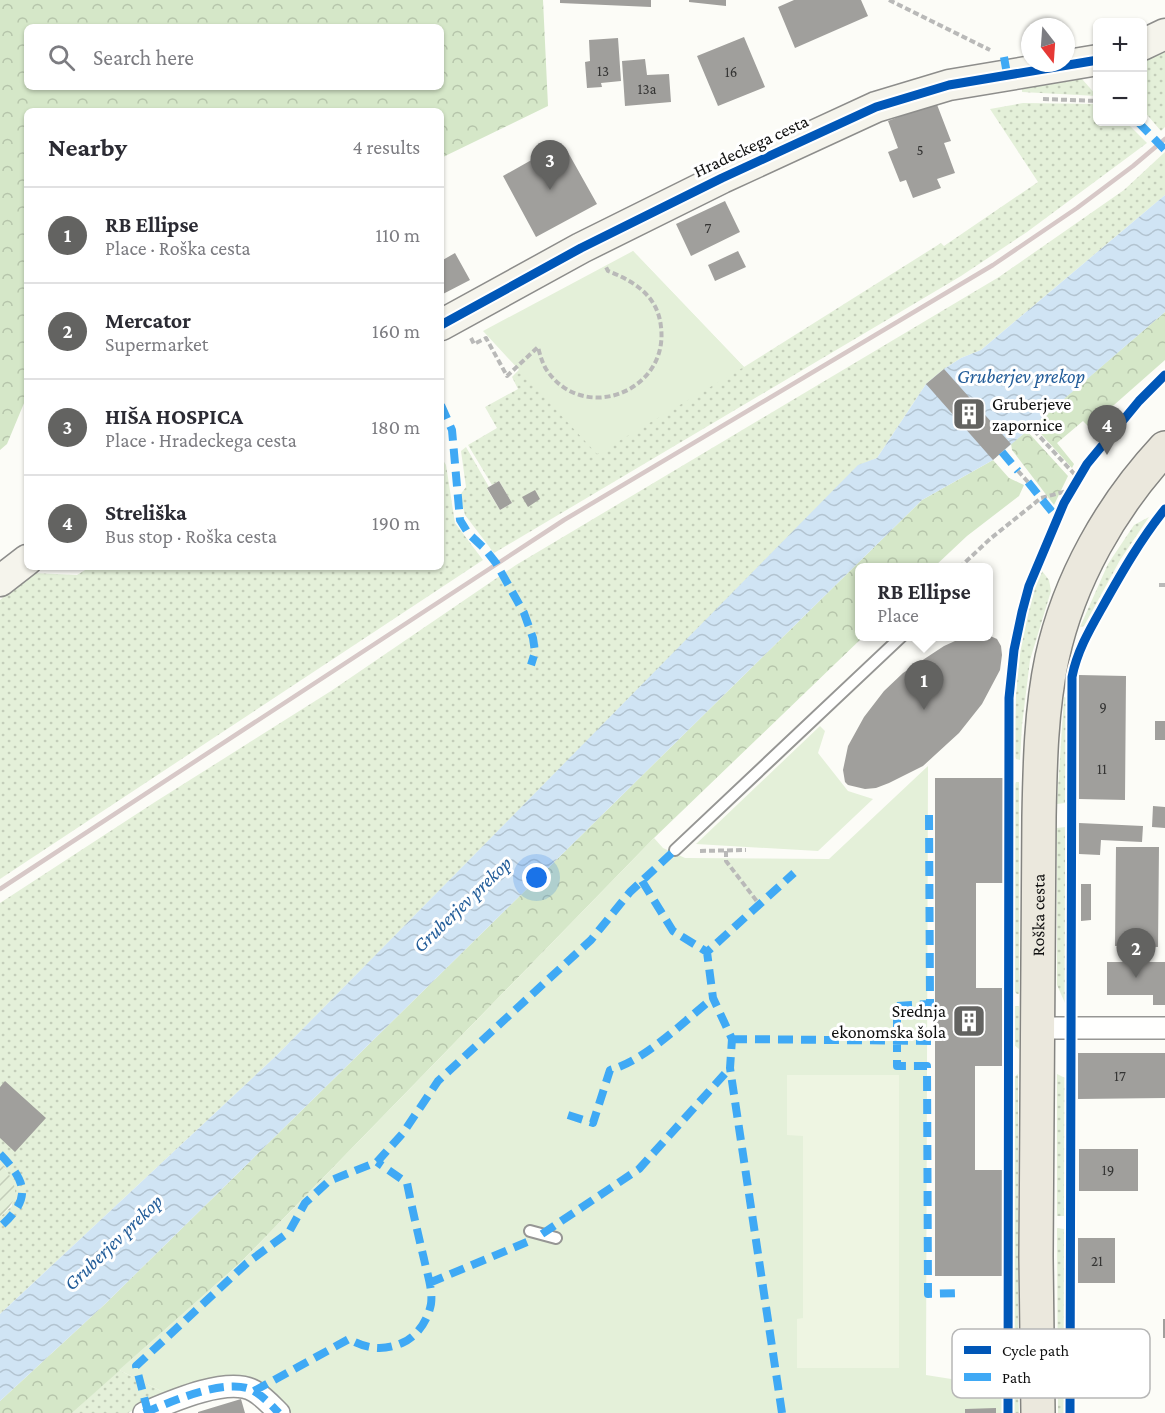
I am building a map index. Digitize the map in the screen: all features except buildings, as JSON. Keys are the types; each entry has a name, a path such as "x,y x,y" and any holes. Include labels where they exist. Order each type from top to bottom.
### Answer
{"main road":[{"name":"Roška cesta","path":"1038,1329 1037,1028 1040,770 1051,660 1059,629 1083,569 1103,531 1136,480 1165,448"},
{"name":"Roška cesta","path":"1038,1398 1038,1413"}],"street":[{"path":"1147,43 1165,34"},
{"name":"Hradeckega cesta","path":"444,323 591,243 751,164 876,107 949,85 1093,61"},
{"path":"0,581 24,562"},
{"path":"1037,1028 1165,1028"},
{"path":"144,1413 187,1396 230,1387 242,1387 254,1391 279,1413"}],"lane":[{"path":"678,846 897,641"},
{"path":"530,1231 556,1238"}],"path":[{"path":"889,0 994,52"},
{"path":"477,342 486,338 507,376 538,347 543,363 550,374 574,393 601,398 618,395 630,389 649,373 658,358 662,341 660,316 642,289 627,278 608,271 605,265"},
{"path":"1027,424 1078,478"},
{"path":"1018,471 1028,482"},
{"path":"963,563 1041,498 1071,490"},
{"path":"1158,585 1165,585"},
{"path":"678,846 693,851 746,850"},
{"path":"726,851 726,861 759,904"}],"green space":[{"path":"0,0 543,0 548,106 444,157 444,108 24,108 24,403 7,444 0,450"},
{"path":"1165,50 1165,127 1161,131 1147,115 1147,58"},
{"path":"1082,79 1093,91 1093,96 1022,92 1022,88"},
{"path":"1023,103 1093,104 1093,126 1130,126 1147,143 1027,232 961,276 494,553 465,515 460,495 466,487 461,451 466,447 500,510 512,503 499,481 492,485 468,445 497,428 485,407 518,389 512,377 633,251 744,367 941,243 944,246 1038,182 990,109"},
{"path":"1165,152 1165,195 981,350 961,358 926,384 877,458 858,466 277,1055 0,1314 0,1217 12,1206 6,1170 0,1163 0,903 331,691 516,565 999,277 1124,190"},
{"path":"633,251 744,367 597,454 483,331"},
{"path":"1165,312 1165,360 1089,427 1083,421 1057,443 1074,464 1072,468 1033,425"},
{"path":"1027,431 1068,476 1054,505 1012,450 1011,444"},
{"path":"993,460 1009,478 1024,485 1019,496 967,536 938,563 858,563 922,500"},
{"path":"444,462 455,523 483,560 0,879 0,600 33,573 77,575 85,570 444,570"},
{"path":"1149,517 1120,560 1084,626 1080,627 1108,564 1134,525"},
{"path":"855,566 855,641 859,641 654,838 241,1262 72,1413 0,1413 0,1401 105,1304"},
{"path":"1042,571 1049,580 1051,591 1030,660 1020,760 1014,755 1019,661 1027,615"},
{"path":"1064,697 1067,698 1065,803 1057,804"},
{"path":"820,726 825,731 818,753 848,791 873,799 818,851 696,844"},
{"path":"928,766 926,1375 952,1379 952,1398 1002,1398 1002,1413 291,1413 269,1392 167,1394 119,1370 241,1262 654,838 663,848 685,858 829,859"},
{"path":"1016,782 1019,782 1019,994 1013,990 1014,786"},
{"path":"1065,827 1065,1003 1057,985 1057,828"},
{"path":"1014,1006 1019,1006 1019,1049 1014,1045"},
{"path":"1018,1074 1018,1329 1012,1329 1013,1078"},
{"path":"1057,1074 1065,1078 1064,1216 1057,1216"},
{"path":"787,1075 899,1075 899,1368 797,1368 797,1319 803,1318 803,1136 787,1135"},
{"path":"0,1163 11,1177 15,1190 12,1203 0,1217"},
{"path":"1057,1228 1064,1229 1064,1329 1058,1329"},
{"path":"119,1370 167,1394 128,1413 72,1413"},
{"path":"1012,1398 1018,1398 1019,1413 1012,1413"},
{"path":"1058,1398 1064,1398 1064,1413 1058,1413"}],"water":[{"name":"Gruberjev prekop","path":"1165,195 1165,312 993,460 922,500 858,563 855,563 855,566 105,1304 0,1401 0,1314 277,1055 858,465 877,458 926,384 961,358 981,350","holes":["974,405 979,405 979,410 959,428 954,428 955,422"]}],"railway":[{"path":"0,889 564,520 993,265 1077,208 1165,139"}],"marked path":[{"path":"1004,57 1007,74"},
{"path":"1142,126 1165,150"},
{"path":"444,412 452,430 460,520 468,533 496,563 524,613 533,638 535,652 531,665"},
{"path":"1002,452 1018,471"},
{"path":"1028,482 1057,518"},
{"path":"929,815 930,1004 897,1006 897,1066 927,1066 928,1294 959,1293"},
{"path":"148,1412 136,1366 247,1263 289,1232 305,1203 329,1181 377,1162 403,1133 438,1081 591,940 630,892 675,850"},
{"path":"782,1413 730,1068 732,1039 713,998 707,952 794,873"},
{"path":"642,881 673,931 707,952"},
{"path":"568,1115 593,1123 610,1070 624,1065 650,1049 713,998"},
{"path":"732,1039 935,1041"},
{"path":"542,1234 639,1169 730,1068"},
{"path":"0,1154 16,1174 22,1191 17,1208 0,1227"},
{"path":"254,1391 349,1339 369,1347 395,1346 417,1332 424,1322 431,1304 430,1287 407,1183 377,1162"},
{"path":"429,1283 527,1242"},
{"path":"144,1413 199,1392 230,1387 243,1387 254,1391 279,1413"}],"cycle path":[{"path":"444,323 581,248 722,178 876,107 949,85 1093,61"},
{"path":"1008,1329 1009,698 1014,650 1029,586 1064,503 1087,464 1139,401 1165,375"},
{"path":"1070,1329 1072,677 1093,623 1132,556 1165,509"},
{"path":"1008,1398 1008,1413"},
{"path":"1070,1398 1070,1413"}],"place":[{"name":"HIŠA HOSPICA","path":"550,190"},
{"name":"Gruberjeve zapornice","path":"969,414"},
{"name":"Streliška","path":"1107,455"},
{"name":"RB Ellipse","path":"924,710"},
{"name":"Mercator","path":"1136,978"},
{"name":"Srednja ekonomska šola","path":"969,1021"}]}
